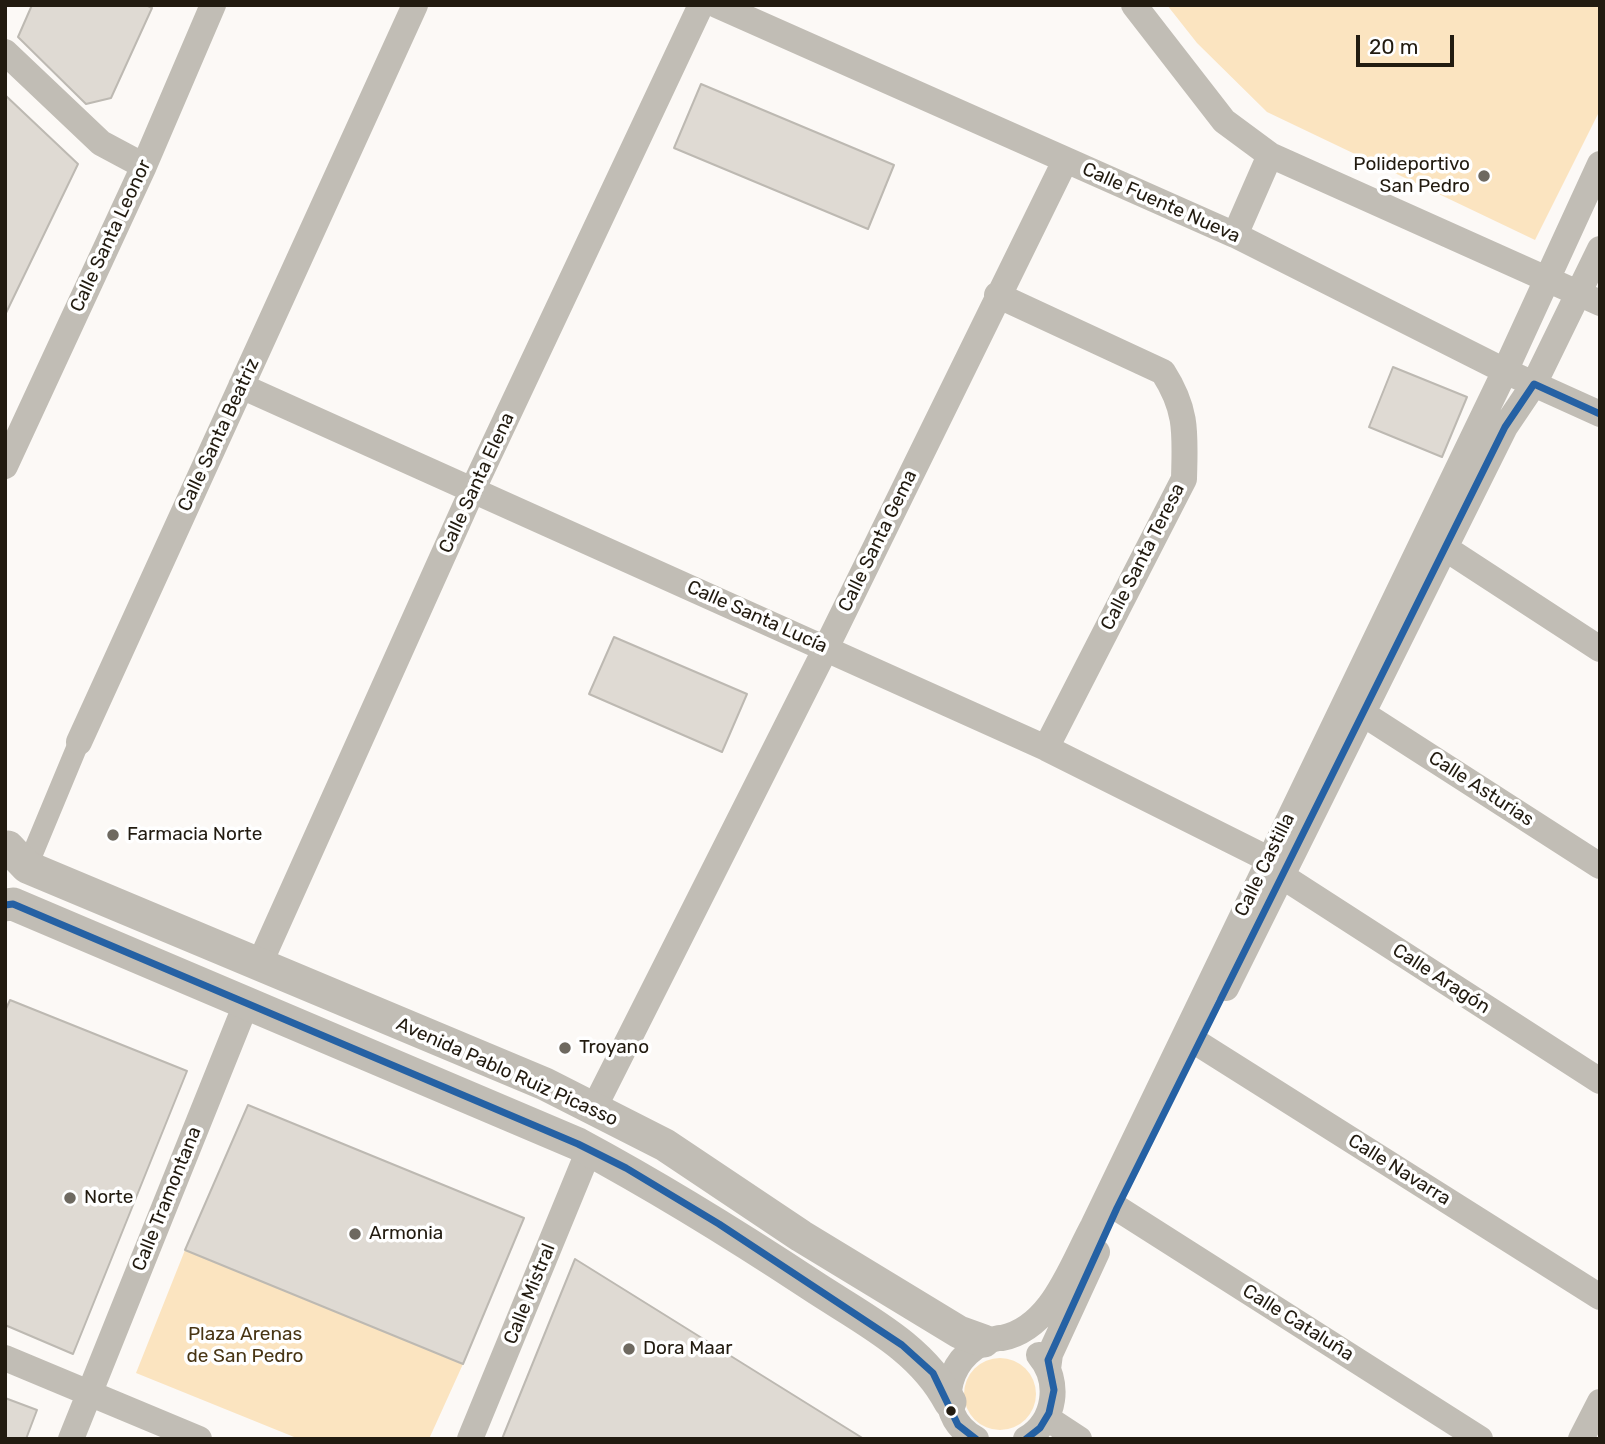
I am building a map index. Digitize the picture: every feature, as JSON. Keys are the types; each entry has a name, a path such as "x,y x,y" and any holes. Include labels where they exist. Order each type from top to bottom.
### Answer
{"street":[{"name":"Calle Santa Leonor","path":"5,466 144,166 213,5"},
{"name":"Calle Santa Beatriz","path":"11,852 79,742 415,5"},
{"name":"Calle Santa Elena","path":"260,965 472,491 701,5"},
{"name":"Calle Fuente Nueva","path":"717,5 1235,235 1505,371 1600,414"},
{"path":"1134,5 1224,121 1270,155 1589,298"},
{"path":"5,52 101,143 144,166"},
{"path":"1235,235 1270,155"},
{"name":"Calle Santa Gema","path":"594,1108 826,648 1065,161"},
{"name":"Calle Castilla","path":"1048,1369 1050,1354 1117,1208 1199,1044 1275,867 1600,164"},
{"name":"Calle Castilla","path":"993,1339 1021,1332 1049,1307 1275,867 1362,713 1505,427 1589,298 1600,248"},
{"name":"Calle Santa Teresa","path":"997,295 1163,372 1179,396 1185,429 1184,479 1046,748"},
{"name":"Calle Santa Lucía","path":"241,386 1046,748 1275,867"},
{"path":"1445,548 1600,649"},
{"name":"Calle Asturias","path":"1362,713 1600,866"},
{"name":"Avenida Pablo Ruiz Picasso","path":"11,852 260,965 545,1084 594,1108 665,1145 801,1236 959,1332 993,1339 1018,1340 1029,1347 1048,1369"},
{"name":"Calle Aragón","path":"1275,867 1600,1081"},
{"name":"Avenida Pablo Ruiz Picasso","path":"5,905 13,904 589,1150 719,1224 902,1345 933,1373 961,1426"},
{"name":"Calle Tramontana","path":"71,1439 246,1004"},
{"name":"Calle Navarra","path":"1199,1044 1600,1297"},
{"name":"Calle Mistral","path":"470,1439 589,1150"},
{"name":"Calle Cataluña","path":"1117,1208 1480,1439"},
{"name":"Avenida Pablo Ruiz Picasso","path":"961,1426 950,1382 956,1367 968,1351 993,1339"},
{"path":"5,1358 199,1439"},
{"path":"1026,1439 1046,1418 1054,1390 1048,1369"},
{"path":"1581,1439 1600,1402"},
{"path":"1046,1418 1079,1439"}],"green space":[{"name":"Polideportivo San Pedro","path":"1167,5 1600,5 1600,110 1535,240 1267,112 1197,43"},
{"name":"Plaza Arenas de San Pedro","path":"185,1250 463,1364 429,1439 299,1439 136,1373"},
{"path":"1000,1358 1020,1364 1030,1374 1036,1394 1030,1414 1020,1424 1000,1430 980,1424 970,1414 964,1394 970,1374 980,1364"}],"building":[{"path":"32,5 146,5 152,8 111,98 86,104 18,37"},
{"path":"701,84 894,165 868,229 674,148"},
{"path":"5,95 78,164 5,315"},
{"path":"1393,367 1467,397 1442,457 1369,427"},
{"path":"614,637 747,694 722,752 589,694"},
{"name":"Norte","path":"10,1000 187,1071 73,1354 5,1325 5,1011"},
{"name":"Armonia","path":"248,1105 524,1218 463,1364 185,1250"},
{"name":"Dora Maar","path":"575,1259 864,1439 502,1439"},
{"path":"5,1398 37,1410 26,1439 5,1439"}],"transit line":[{"path":"1026,1439 1040,1428 1049,1413 1054,1390 1048,1360 1117,1208 1505,427 1534,384 1600,414"},
{"path":"5,905 13,904 578,1144 626,1168 719,1224 902,1345 933,1373 958,1425 976,1439"}],"place":[{"name":"Polideportivo San Pedro","path":"1484,176"},
{"name":"Farmacia Norte","path":"113,835"},
{"name":"Troyano","path":"565,1048"},
{"name":"Norte","path":"70,1198"},
{"name":"Armonia","path":"355,1234"},
{"name":"Dora Maar","path":"629,1349"}]}
